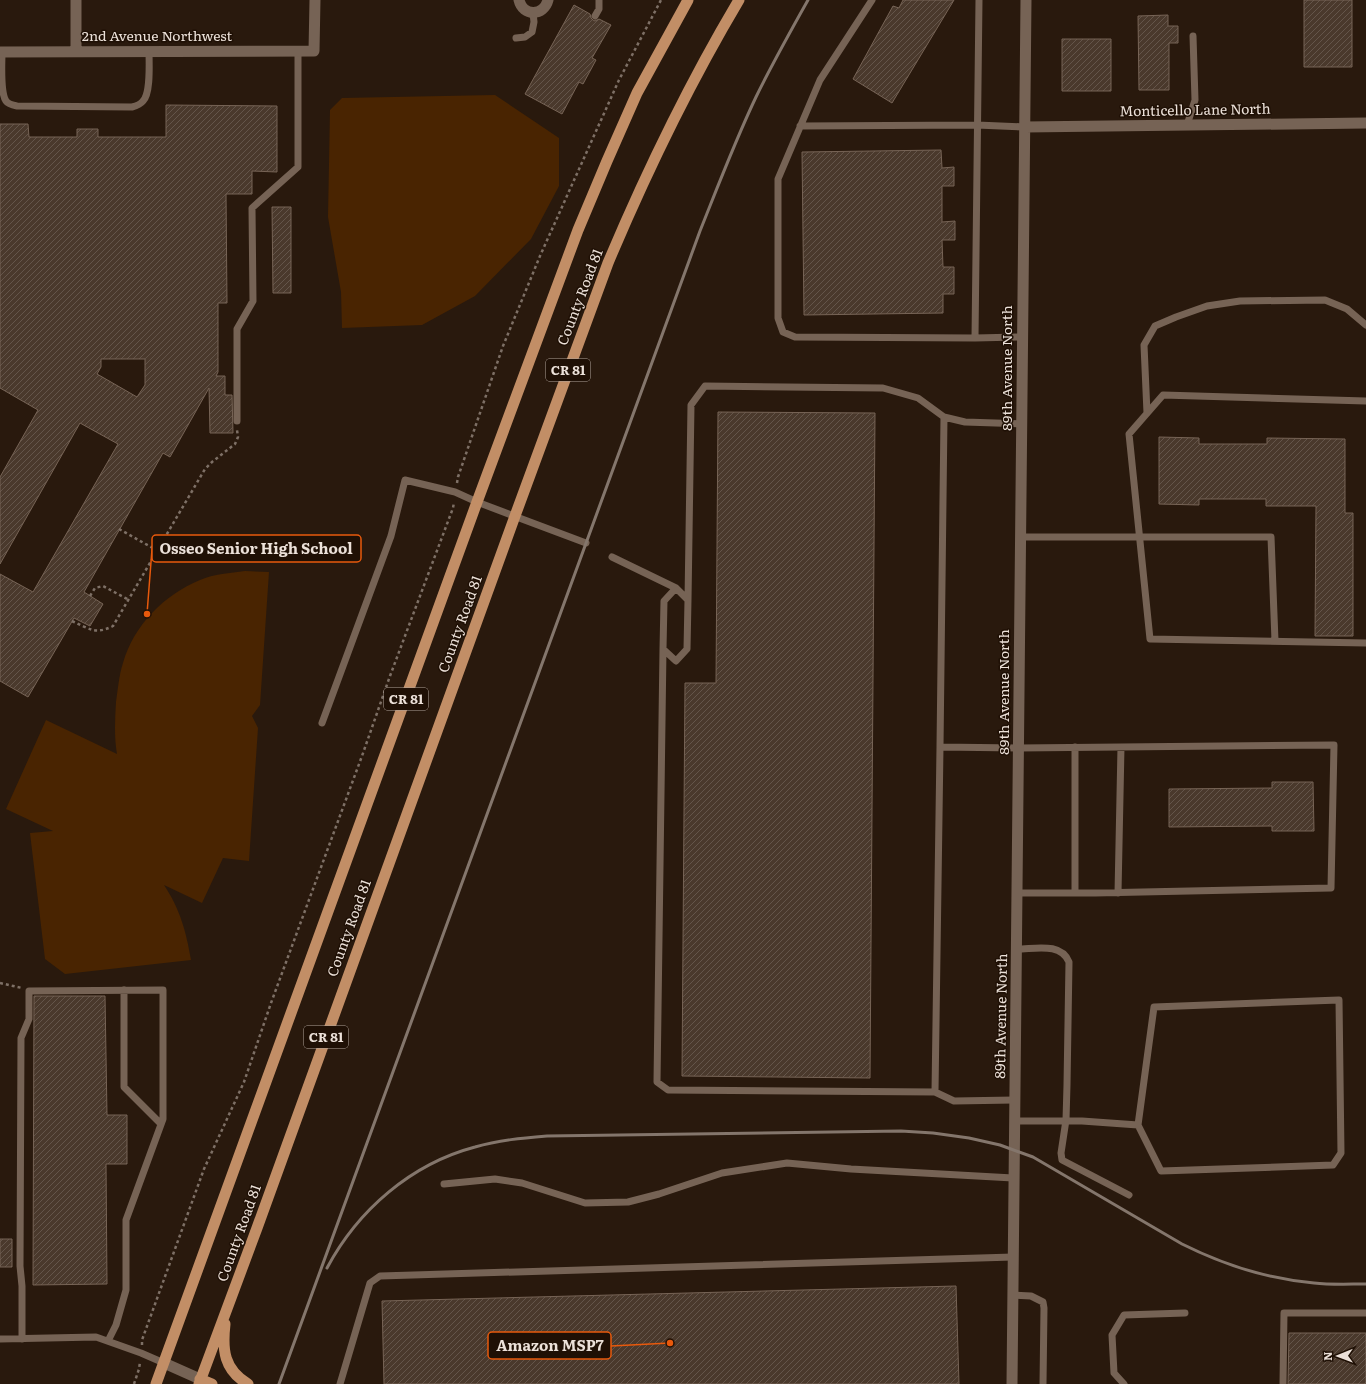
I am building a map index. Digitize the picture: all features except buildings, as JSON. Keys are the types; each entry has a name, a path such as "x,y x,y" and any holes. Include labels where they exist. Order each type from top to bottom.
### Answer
{"highway":[{"name":"County Road 81","path":"156,1384 477,502 575,238 637,93 688,0"},
{"name":"County Road 81","path":"200,1382 608,263 624,225 667,134 703,63 739,0"},
{"path":"227,1309 224,1341 227,1363 232,1372 248,1384"},
{"path":"200,1382 212,1384"}],"street":[{"path":"76,0 76,52"},
{"name":"2nd Avenue Northwest","path":"1,52 314,50 314,0"},
{"path":"519,0 522,8 533,13 544,9 548,0"},
{"name":"89th Avenue North","path":"1012,1384 1026,0"},
{"name":"Monticello Lane North","path":"1025,127 1366,123"},
{"path":"164,1363 200,1382"}],"lane":[{"path":"595,16 599,8 599,0"},
{"path":"872,0 820,80 778,179 778,318 783,332 795,337 1022,337"},
{"path":"975,338 979,0"},
{"path":"516,38 525,37 532,32 534,22 533,13"},
{"path":"1187,125 1195,100 1193,36"},
{"path":"237,421 238,329 253,301 252,208 298,167 298,50"},
{"path":"1,52 2,93 7,103 11,105 132,107 143,102 146,97 148,90 149,51"},
{"path":"800,126 977,125 1025,127"},
{"path":"1147,413 1144,345 1155,326 1176,317 1207,306 1240,301 1324,300 1347,309 1366,325"},
{"path":"663,649 676,661 687,649 690,405 705,386 883,388 918,398 944,417 965,422 1022,424"},
{"path":"1366,401 1163,395 1129,434 1150,640 1366,643"},
{"path":"935,1092 944,417"},
{"path":"322,723 391,536 405,480 455,492 477,502 586,543"},
{"path":"1021,537 1271,537 1275,641"},
{"path":"612,557 676,588 688,600"},
{"path":"676,588 664,601 657,1082 668,1090 935,1092 954,1101 1014,1100"},
{"path":"940,747 1019,748 1334,745 1331,888 1118,893 1017,893"},
{"path":"1075,747 1075,893"},
{"path":"1118,893 1121,747"},
{"path":"1017,949 1051,948 1061,951 1066,955 1069,962 1066,1120 1061,1153 1062,1160 1129,1195"},
{"path":"124,990 124,1087 161,1124"},
{"path":"22,1339 22,1286 20,1266 21,1038 28,1020 29,992 163,990 163,1119 126,1220 126,1290 116,1325 108,1341"},
{"path":"1339,1000 1340,1153 1333,1166 1161,1171 1138,1126 1154,1006 1339,1000"},
{"path":"1014,1121 1066,1120 1138,1126"},
{"path":"444,1184 495,1179 522,1183 585,1203 628,1202 659,1194 722,1173 787,1164 1013,1178"},
{"path":"340,1384 370,1283 380,1276 1013,1257"},
{"path":"1013,1295 1031,1296 1043,1302 1043,1384"},
{"path":"1124,1384 1114,1373 1112,1335 1124,1315 1184,1313"},
{"path":"1283,1384 1284,1313 1366,1313"},
{"path":"0,1339 96,1337 164,1363"}],"path":[{"path":"134,1384 139,1369 142,1340 209,1156 244,1082 392,668 453,508 458,476 514,317 602,116 661,0"},
{"path":"72,621 93,630 100,631 113,626 205,469 235,444 238,437 237,421"},
{"path":"120,529 158,551"},
{"path":"90,596 95,588 103,586 129,600"},
{"path":"0,983 17,987 29,992"}],"shaded area":[{"path":"495,95 559,138 559,186 531,239 475,296 422,325 342,328 341,292 328,217 330,110 342,98"},
{"path":"245,571 269,572 260,705 252,716 258,728 249,861 223,858 202,903 164,885 170,894 182,921 191,960 65,974 45,959 30,833 53,831 6,809 46,720 117,754 115,715 120,672 128,649 143,624 163,603 187,586 211,576"}],"railway":[{"path":"279,1384 700,231 748,114 775,60 808,0"},
{"path":"327,1268 354,1227 389,1192 408,1177 429,1165 475,1147 511,1140 547,1136 901,1131 933,1133 969,1138 1000,1145 1033,1157 1182,1244 1230,1265 1297,1281 1327,1284 1366,1284"}],"place":[{"name":"Osseo Senior High School","path":"147,614"},
{"name":"Amazon MSP7","path":"670,1343"}]}
